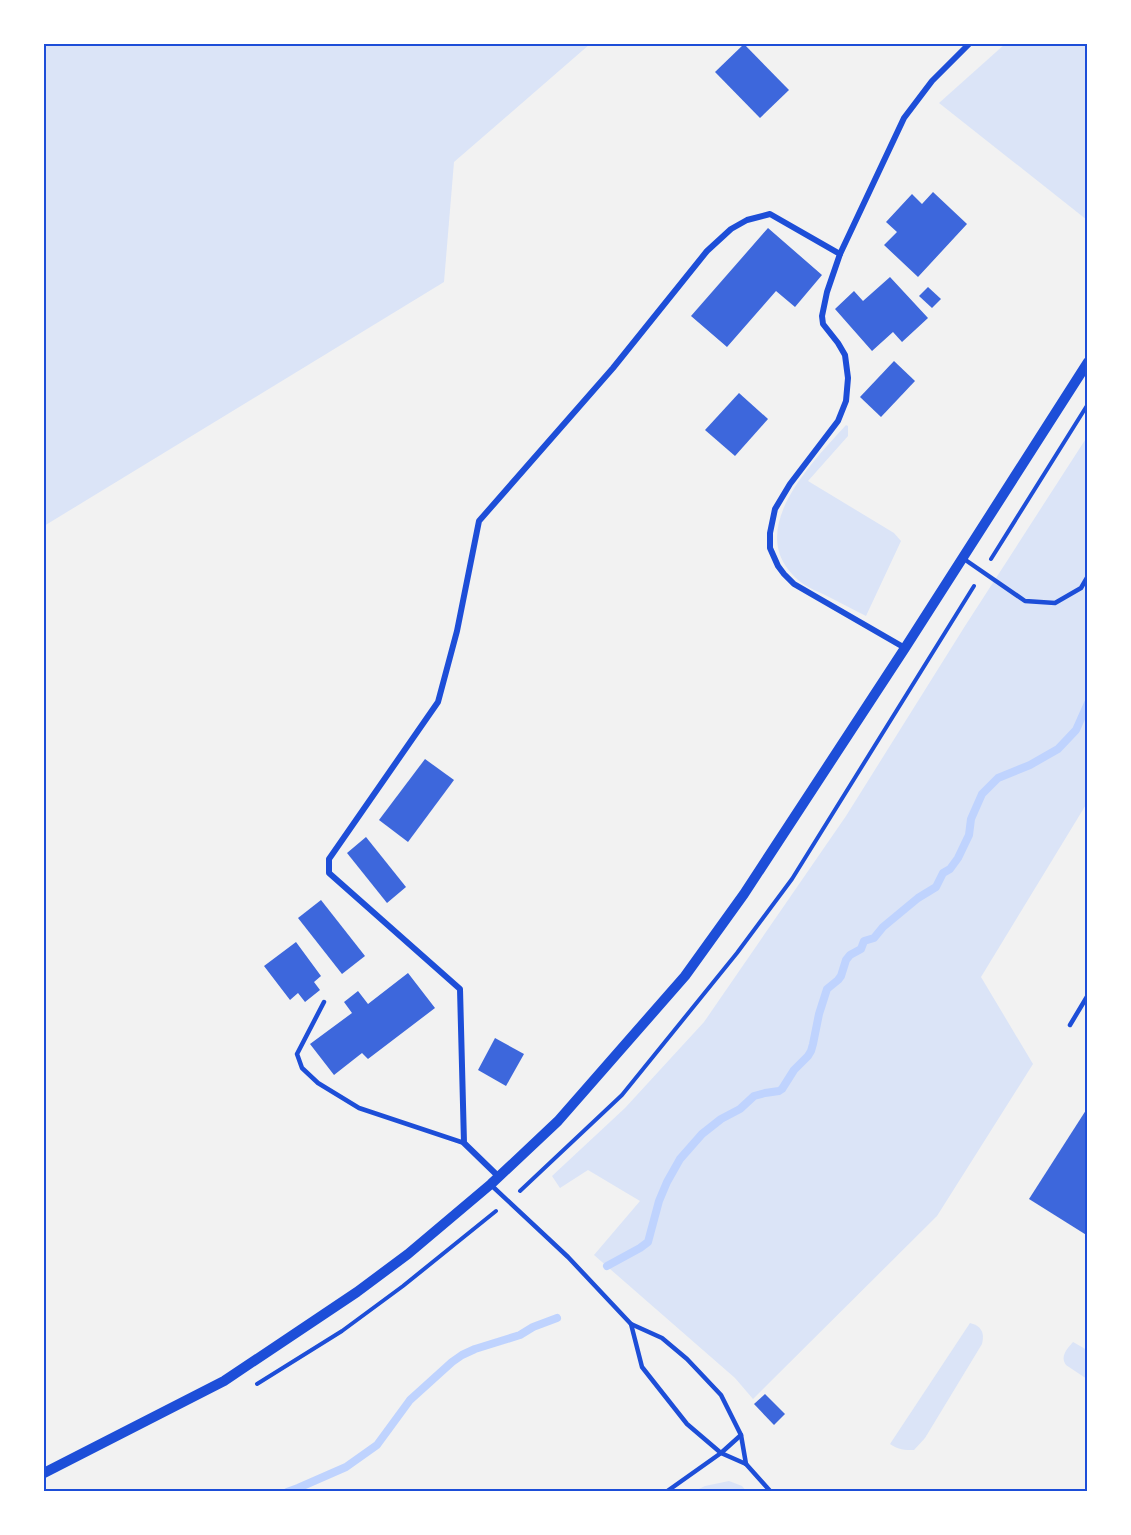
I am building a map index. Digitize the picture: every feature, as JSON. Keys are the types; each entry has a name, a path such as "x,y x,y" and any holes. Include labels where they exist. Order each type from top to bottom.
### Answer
{"street":[{"path":"905,648 794,584 778,566 770,548 770,533 781,498 838,421 846,401 848,378 845,355 823,324 822,316 827,292 840,254 904,118 932,81 969,44"},
{"path":"495,1181 464,1143 460,989 329,873 329,859 438,702 457,631 479,521 613,368 707,251 731,229 747,220 770,214 840,254"},
{"path":"44,1473 224,1381 357,1292 408,1254 495,1181 558,1121 686,976 744,894 1087,364"}],"lane":[{"path":"962,558 1025,601 1055,603 1081,588 1088,576"},
{"path":"1070,1025 1088,995"},
{"path":"324,1002 297,1054 302,1068 318,1083 359,1108 464,1143"},
{"path":"495,1181 631,1323 662,1338 687,1359 721,1395 741,1435 746,1464"},
{"path":"631,1323 642,1367 687,1424 722,1453 746,1464 771,1491"},
{"path":"666,1491 722,1453 741,1435"}],"shaded area":[{"path":"44,44 590,44 454,162 444,282 44,526"},
{"path":"1005,44 1087,44 1087,220 939,103"},
{"path":"846,425 848,436 808,481 894,533 901,541 866,616 805,585 786,566 778,545 779,524 786,502 815,460"},
{"path":"1087,437 1087,803 981,977 1033,1064 937,1216 753,1399 735,1378 594,1255 640,1201 588,1170 560,1188 552,1176 625,1108 704,1022 846,816"},
{"path":"970,1323 981,1330 982,1344 925,1438 914,1450 902,1449 890,1444"},
{"path":"1073,1342 1087,1350 1087,1379 1064,1362 1065,1353"},
{"path":"729,1481 742,1486 746,1491 695,1491 705,1486"}],"building":[{"path":"744,44 789,90 760,118 715,72"},
{"path":"933,192 967,224 918,277 884,245 897,232 886,222 912,194 922,204"},
{"path":"768,228 822,275 795,307 776,291 727,347 691,316"},
{"path":"890,277 928,318 902,342 893,332 872,351 835,309 854,291 863,301"},
{"path":"928,287 941,299 932,308 919,296"},
{"path":"894,361 915,381 881,417 860,397"},
{"path":"739,393 768,419 735,456 705,430"},
{"path":"425,759 454,780 408,842 379,820"},
{"path":"366,837 406,887 387,903 347,853"},
{"path":"321,900 365,956 342,974 298,918"},
{"path":"296,942 321,976 314,982 320,990 305,1002 298,993 290,1000 264,966"},
{"path":"408,973 435,1008 368,1059 362,1053 334,1075 310,1044 352,1013 344,1002 358,991 368,1004"},
{"path":"495,1038 524,1054 506,1086 478,1070"},
{"path":"1088,1107 1088,1236 1029,1199"},
{"path":"765,1394 785,1414 774,1425 754,1404"}],"waterway":[{"path":"607,1266 648,1242 659,1201 667,1182 680,1159 702,1134 721,1119 740,1109 754,1096 782,1089 794,1070 811,1051 827,989 841,976 846,960 861,949 864,941 874,938 883,927 918,898 936,887 943,873 950,869 958,858 969,835 971,819 982,794 998,778 1030,765 1058,749 1076,730 1088,703"},
{"path":"287,1492 346,1467 377,1445 410,1400 462,1355 520,1335 533,1327 557,1318"}]}
